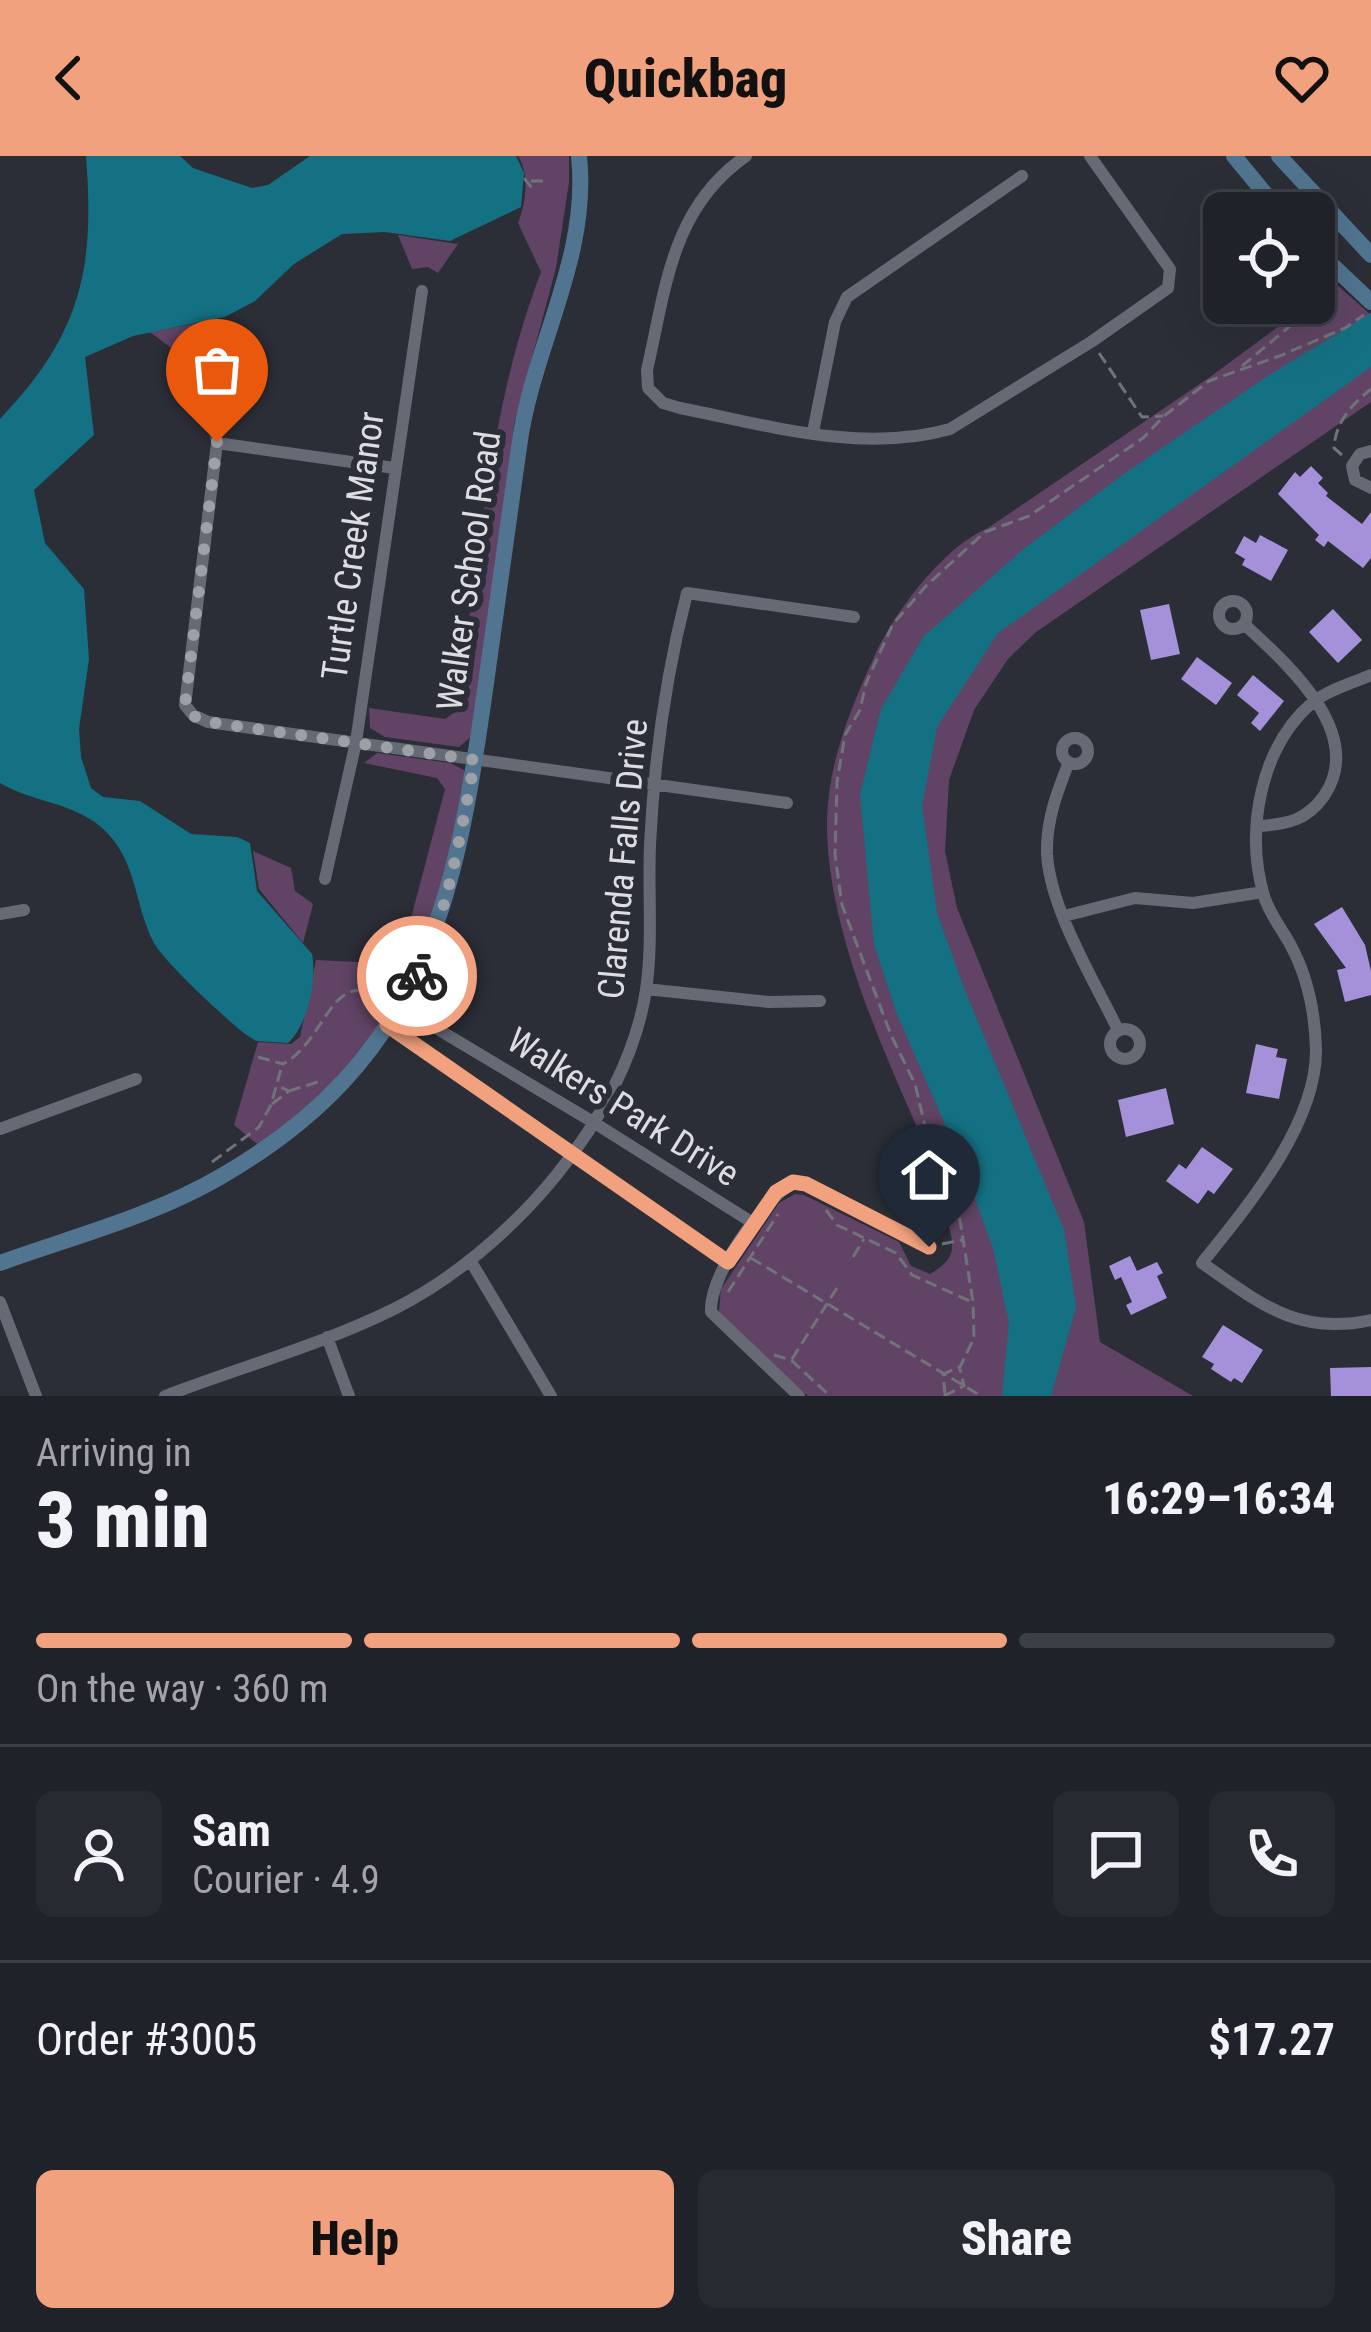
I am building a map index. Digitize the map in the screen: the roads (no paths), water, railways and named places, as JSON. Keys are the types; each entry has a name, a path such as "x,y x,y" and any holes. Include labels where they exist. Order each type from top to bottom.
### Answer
{"street":[{"name":"Walker School Road","path":"0,1262 219,1178 314,1111 362,1060 403,999 440,919 475,760 521,431 576,240 582,182 579,156"},
{"path":"746,156 705,192 680,235 647,370 648,388 664,403 680,408 813,432 903,439 950,429 1168,288 1170,269 1090,156"},
{"path":"1234,156 1264,192"},
{"path":"1279,156 1371,255"},
{"path":"813,432 835,322 847,297 1022,176"},
{"path":"1335,269 1369,303"},
{"name":"Turtle Creek Manor","path":"325,880 356,742 422,291"},
{"path":"210,380 217,442 185,705 193,716 208,722 787,803"},
{"path":"217,442 394,468"},
{"path":"1371,452 1354,461 1355,480 1371,488"},
{"name":"Clarenda Falls Drive","path":"165,1396 399,1306 470,1260 526,1210 593,1122 633,1042 646,989 653,783 687,593 854,617"},
{"path":"1244,624 1291,667 1315,701 1333,733 1336,761 1328,789 1310,814 1289,824 1260,826"},
{"path":"1371,676 1315,701 1283,740 1261,782 1263,892 1309,994 1316,1052 1309,1098 1286,1147 1202,1263 1283,1316 1328,1326 1371,1320"},
{"path":"1070,762 1056,794 1047,859 1064,916 1118,1030"},
{"path":"1064,916 1136,898 1193,903 1263,892"},
{"path":"0,914 24,910"},
{"path":"646,989 769,1002 820,1001"},
{"name":"Walkers Park Drive","path":"403,999 753,1223"},
{"name":"Walkers Park Drive","path":"387,1025 728,1262"},
{"path":"0,1129 136,1079"},
{"path":"799,1396 711,1312 710,1295 776,1192 793,1182 806,1184 929,1247"},
{"path":"470,1260 551,1396"},
{"path":"0,1302 36,1396"},
{"path":"327,1337 349,1396"}],"water":[{"path":"86,156 180,156 193,168 252,188 268,185 310,156 516,156 524,173 521,207 450,241 385,232 342,234 294,264 255,301 225,317 133,336 85,357 94,435 34,490 45,543 84,589 89,659 79,729 81,757 91,788 103,797 140,801 191,834 237,837 250,843 257,891 312,954 309,1002 288,1043 256,1041 245,1034 170,964 147,928 122,853 101,827 77,812 0,783 0,419 49,358 77,298 88,233"},
{"path":"1371,313 1371,367 998,633 937,727 922,806 937,913 1064,1230 1076,1307 1051,1396 1002,1396 1009,1323 993,1248 896,1012 874,944 860,795 881,709 924,636 1026,547 1269,375"}]}
